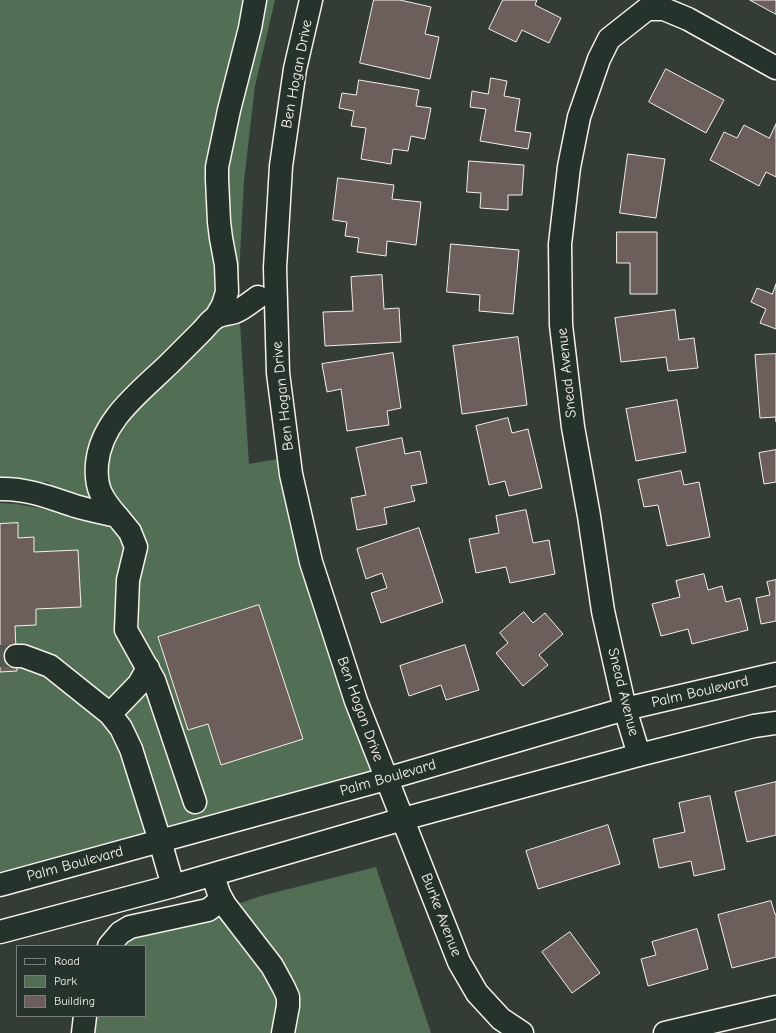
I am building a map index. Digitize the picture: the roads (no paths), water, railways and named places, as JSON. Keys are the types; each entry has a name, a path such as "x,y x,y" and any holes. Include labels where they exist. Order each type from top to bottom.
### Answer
{"street":[{"path":"195,802 154,680 126,630 128,580 136,547 130,532 103,499 98,485 97,470 99,450 103,438 116,417 216,317 223,305 227,292 226,265 219,222 217,167 229,110 250,28 255,0"},
{"name":"Ben Hogan Drive","path":"311,0 295,69 281,166 275,268 278,374 291,474 311,562 356,701 386,779"},
{"name":"Snead Avenue","path":"639,755 625,709 603,611 589,516 573,427 561,325 560,244 569,167 579,117 599,59 609,39 647,9 664,9 682,17 776,68"},
{"path":"216,317 228,315 237,311 258,297"},
{"path":"0,489 11,489 37,494 78,507 117,516"},
{"path":"16,656 23,656 50,666 110,714 120,728 131,749 173,886"},
{"path":"110,714 139,684 148,668"},
{"name":"Palm Boulevard","path":"0,884 386,779 625,709 776,674"},
{"path":"0,932 173,886 403,819 639,755 754,726 776,723"},
{"name":"Burke Avenue","path":"386,779 459,962 477,994 501,1019 522,1033"},
{"path":"110,945 120,933 130,927 208,910 216,904 218,890 225,905 272,966 284,988 288,997 285,1031"},
{"path":"665,1033 776,1007"},
{"path":"83,1033 85,1017"}],"tunnel":[{"path":"0,656 16,656"}]}
